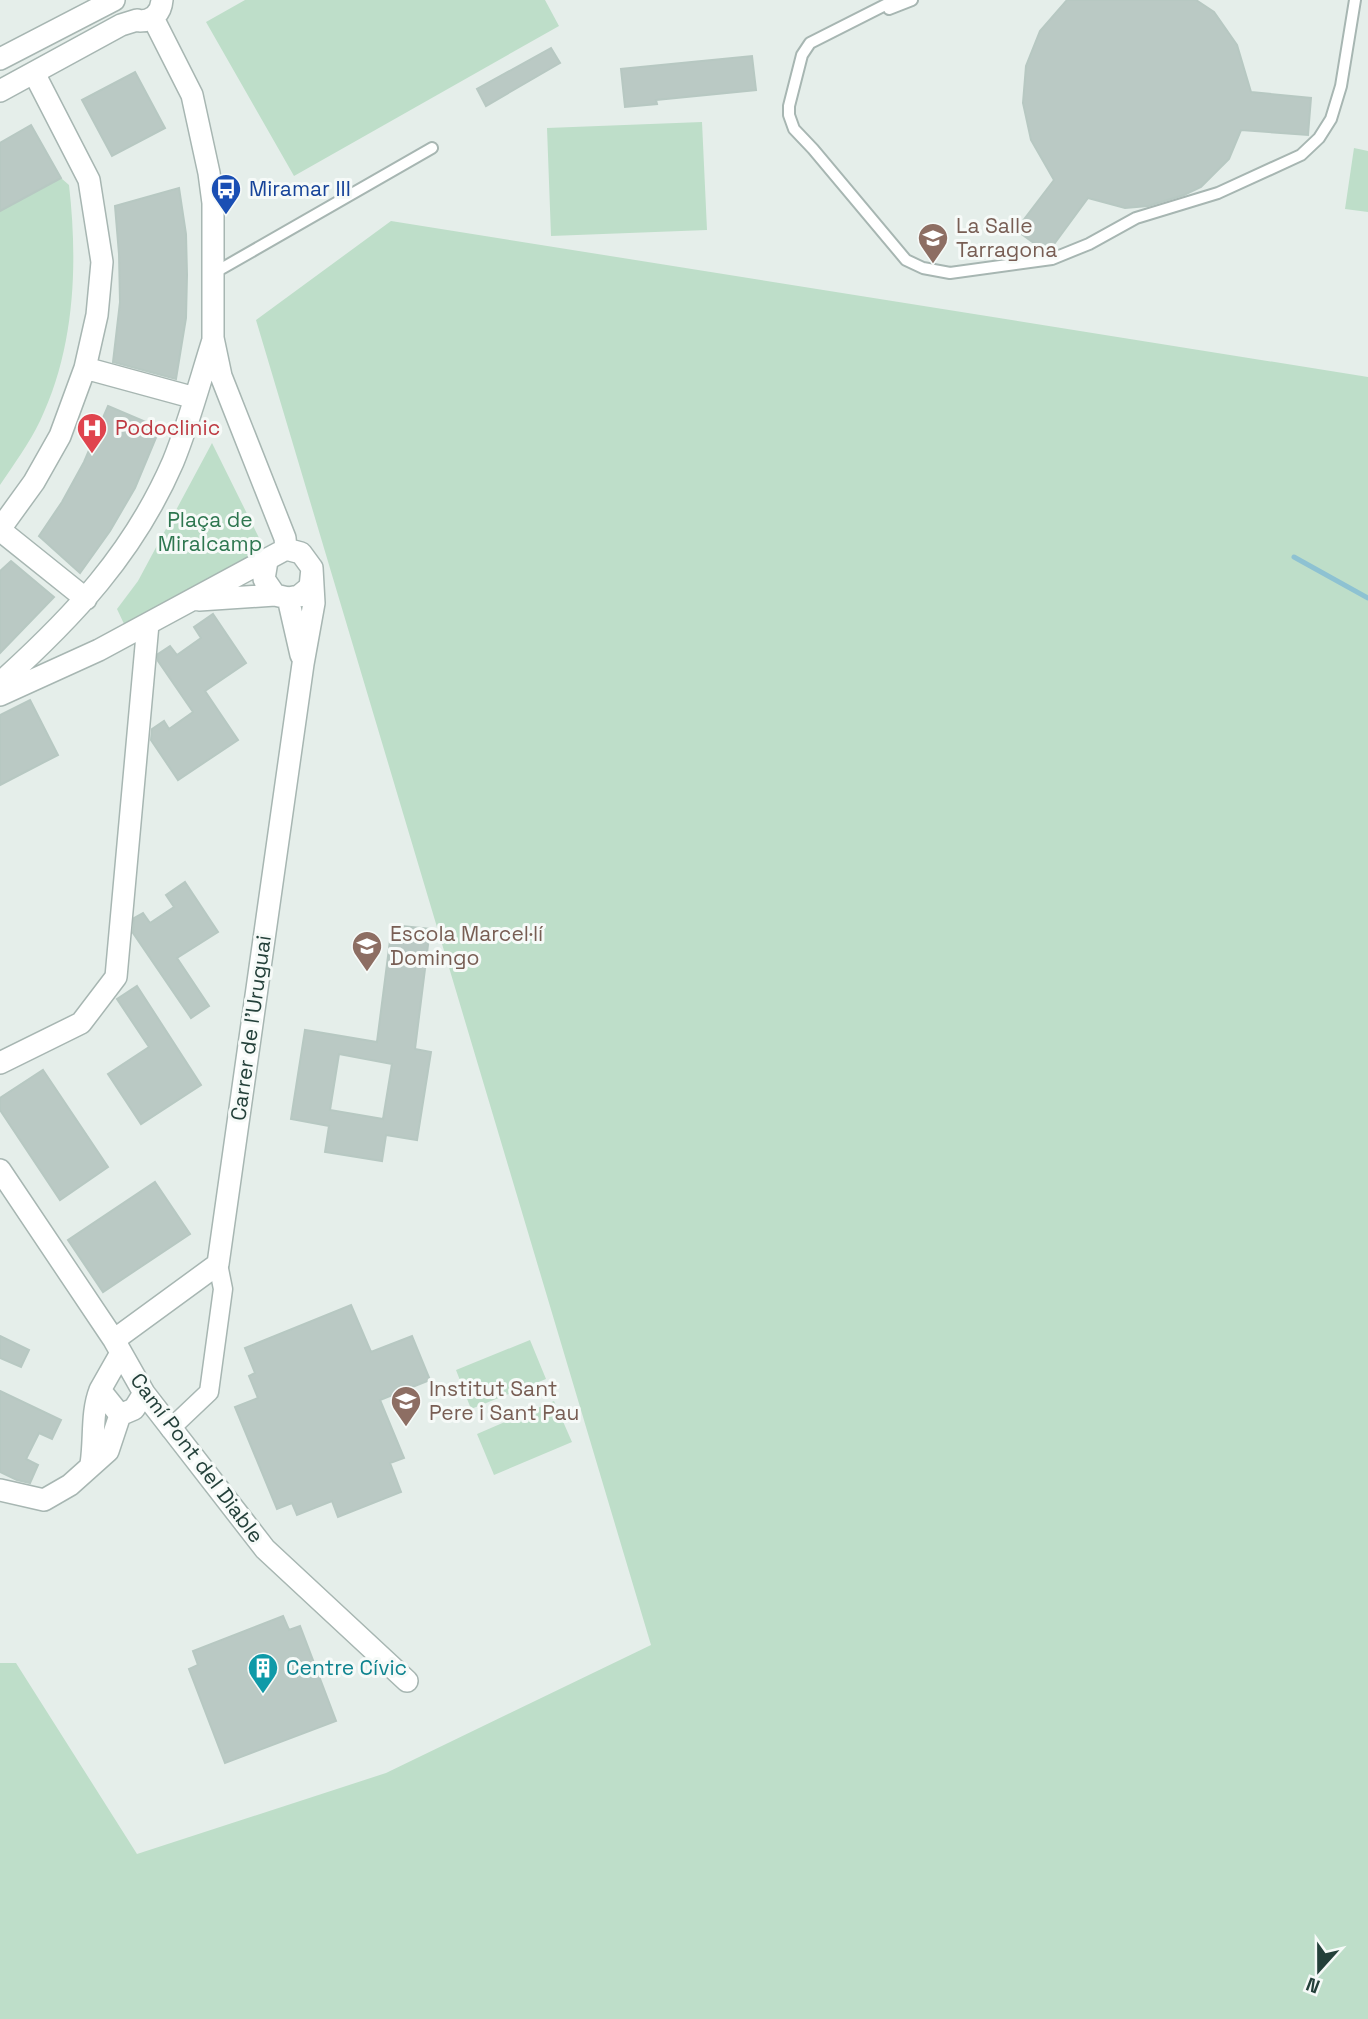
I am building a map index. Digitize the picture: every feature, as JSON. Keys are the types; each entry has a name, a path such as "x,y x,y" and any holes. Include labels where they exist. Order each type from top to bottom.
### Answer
{"street":[{"path":"0,59 114,0"},
{"path":"122,0 127,14 156,9"},
{"path":"0,91 121,25 156,9"},
{"path":"156,9 192,95 209,173 213,203 213,338 221,376 285,538 286,550"},
{"path":"34,73 89,180 102,262 97,315 85,368 60,436 34,482 0,530 86,599"},
{"path":"0,683 49,638 101,582 152,504 173,461 213,338"},
{"path":"85,368 195,398"},
{"path":"0,695 99,650 286,550 301,553 312,568 314,603 303,664"},
{"path":"267,561 264,579 281,597 303,664"},
{"path":"190,601 299,596 310,587 312,568"},
{"path":"1,1062 82,1023 116,977 148,624"},
{"name":"Carrer de l'Uruguai","path":"218,1264 303,664"},
{"name":"Camí Pont del Diable","path":"0,1170 118,1346 144,1393 265,1549 407,1681"},
{"path":"91,1464 95,1441 94,1405 118,1346 218,1264 223,1289 209,1392 170,1429"},
{"path":"100,1390 120,1415"},
{"path":"0,1490 44,1500 70,1485 108,1451 120,1415 134,1409 144,1393"}],"lane":[{"path":"895,0 810,43 802,55 795,78 789,115 794,129 906,260 923,268 950,273 1052,259 1089,244 1136,218 1218,193 1301,155 1319,138 1331,119 1341,86 1355,0"},
{"path":"818,37 912,0"},
{"path":"214,273 432,148"}],"green space":[{"path":"245,0 545,0 559,26 294,176 206,22"},
{"path":"702,122 707,230 551,236 547,128"},
{"path":"1354,148 1368,151 1368,212 1345,209"},
{"path":"61,178 69,185 72,215 73,275 67,335 52,393 40,421 0,485 0,211"},
{"path":"391,221 1368,377 1368,2019 0,2019 0,1663 16,1663 137,1854 386,1773 651,1645 256,320"},
{"name":"Plaça de Miralcamp","path":"212,443 264,548 125,626 117,609 138,581"},
{"path":"530,1340 546,1379 471,1409 456,1370"},
{"path":"554,1401 572,1442 494,1475 477,1434"}],"building":[{"path":"1067,0 1196,0 1214,12 1237,45 1251,92 1311,98 1308,135 1241,130 1229,159 1201,187 1148,206 1125,208 1088,198 1046,252 1016,230 1054,180 1031,140 1023,103 1026,66 1040,31"},
{"path":"551,48 560,63 486,106 477,89"},
{"path":"752,56 756,90 656,100 657,104 625,107 621,69"},
{"path":"135,72 165,128 112,156 82,100"},
{"path":"31,125 61,178 0,211 0,143"},
{"path":"179,188 186,234 187,275 186,318 176,379 113,362 120,302 115,206"},
{"path":"108,406 160,428 135,488 110,531 80,573 39,536 84,462"},
{"path":"11,561 54,597 0,653 0,571"},
{"path":"213,614 246,663 205,691 238,740 178,780 151,740 152,729 164,721 169,729 193,712 158,661 158,654 170,646 177,655 201,638 194,627"},
{"path":"30,700 58,755 0,785 0,715"},
{"path":"185,882 218,932 177,958 209,1006 191,1018 133,933 134,918 143,913 150,923 174,907 166,895"},
{"path":"392,925 430,929 415,1049 431,1052 417,1140 386,1135 382,1161 325,1152 329,1126 291,1119 305,1030 377,1042","holes":["339,1054 392,1064 383,1119 330,1110"]},
{"path":"137,986 201,1085 141,1124 108,1074 149,1047 117,999"},
{"path":"43,1070 108,1167 60,1200 0,1110 0,1098"},
{"path":"155,1182 190,1234 103,1292 68,1240"},
{"path":"351,1305 371,1352 412,1336 430,1380 380,1400 404,1458 390,1463 401,1492 338,1517 332,1501 297,1515 292,1503 277,1509 235,1407 258,1398 249,1376 255,1373 245,1348"},
{"path":"0,1336 29,1350 21,1367 0,1358"},
{"path":"0,1391 61,1420 52,1439 39,1433 26,1459 38,1465 30,1483 0,1472"},
{"name":"Centre Cívic","path":"283,1616 289,1630 300,1626 336,1721 225,1763 189,1669 198,1665 193,1651"}],"waterway":[{"path":"1294,557 1368,598"}],"place":[{"name":"Miramar III","path":"226,216"},
{"name":"La Salle Tarragona","path":"933,265"},
{"name":"Podoclinic","path":"92,455"},
{"name":"Escola Marcel·lí Domingo","path":"367,973"},
{"name":"Institut Sant Pere i Sant Pau","path":"406,1428"},
{"name":"Centre Cívic","path":"263,1695"}]}
